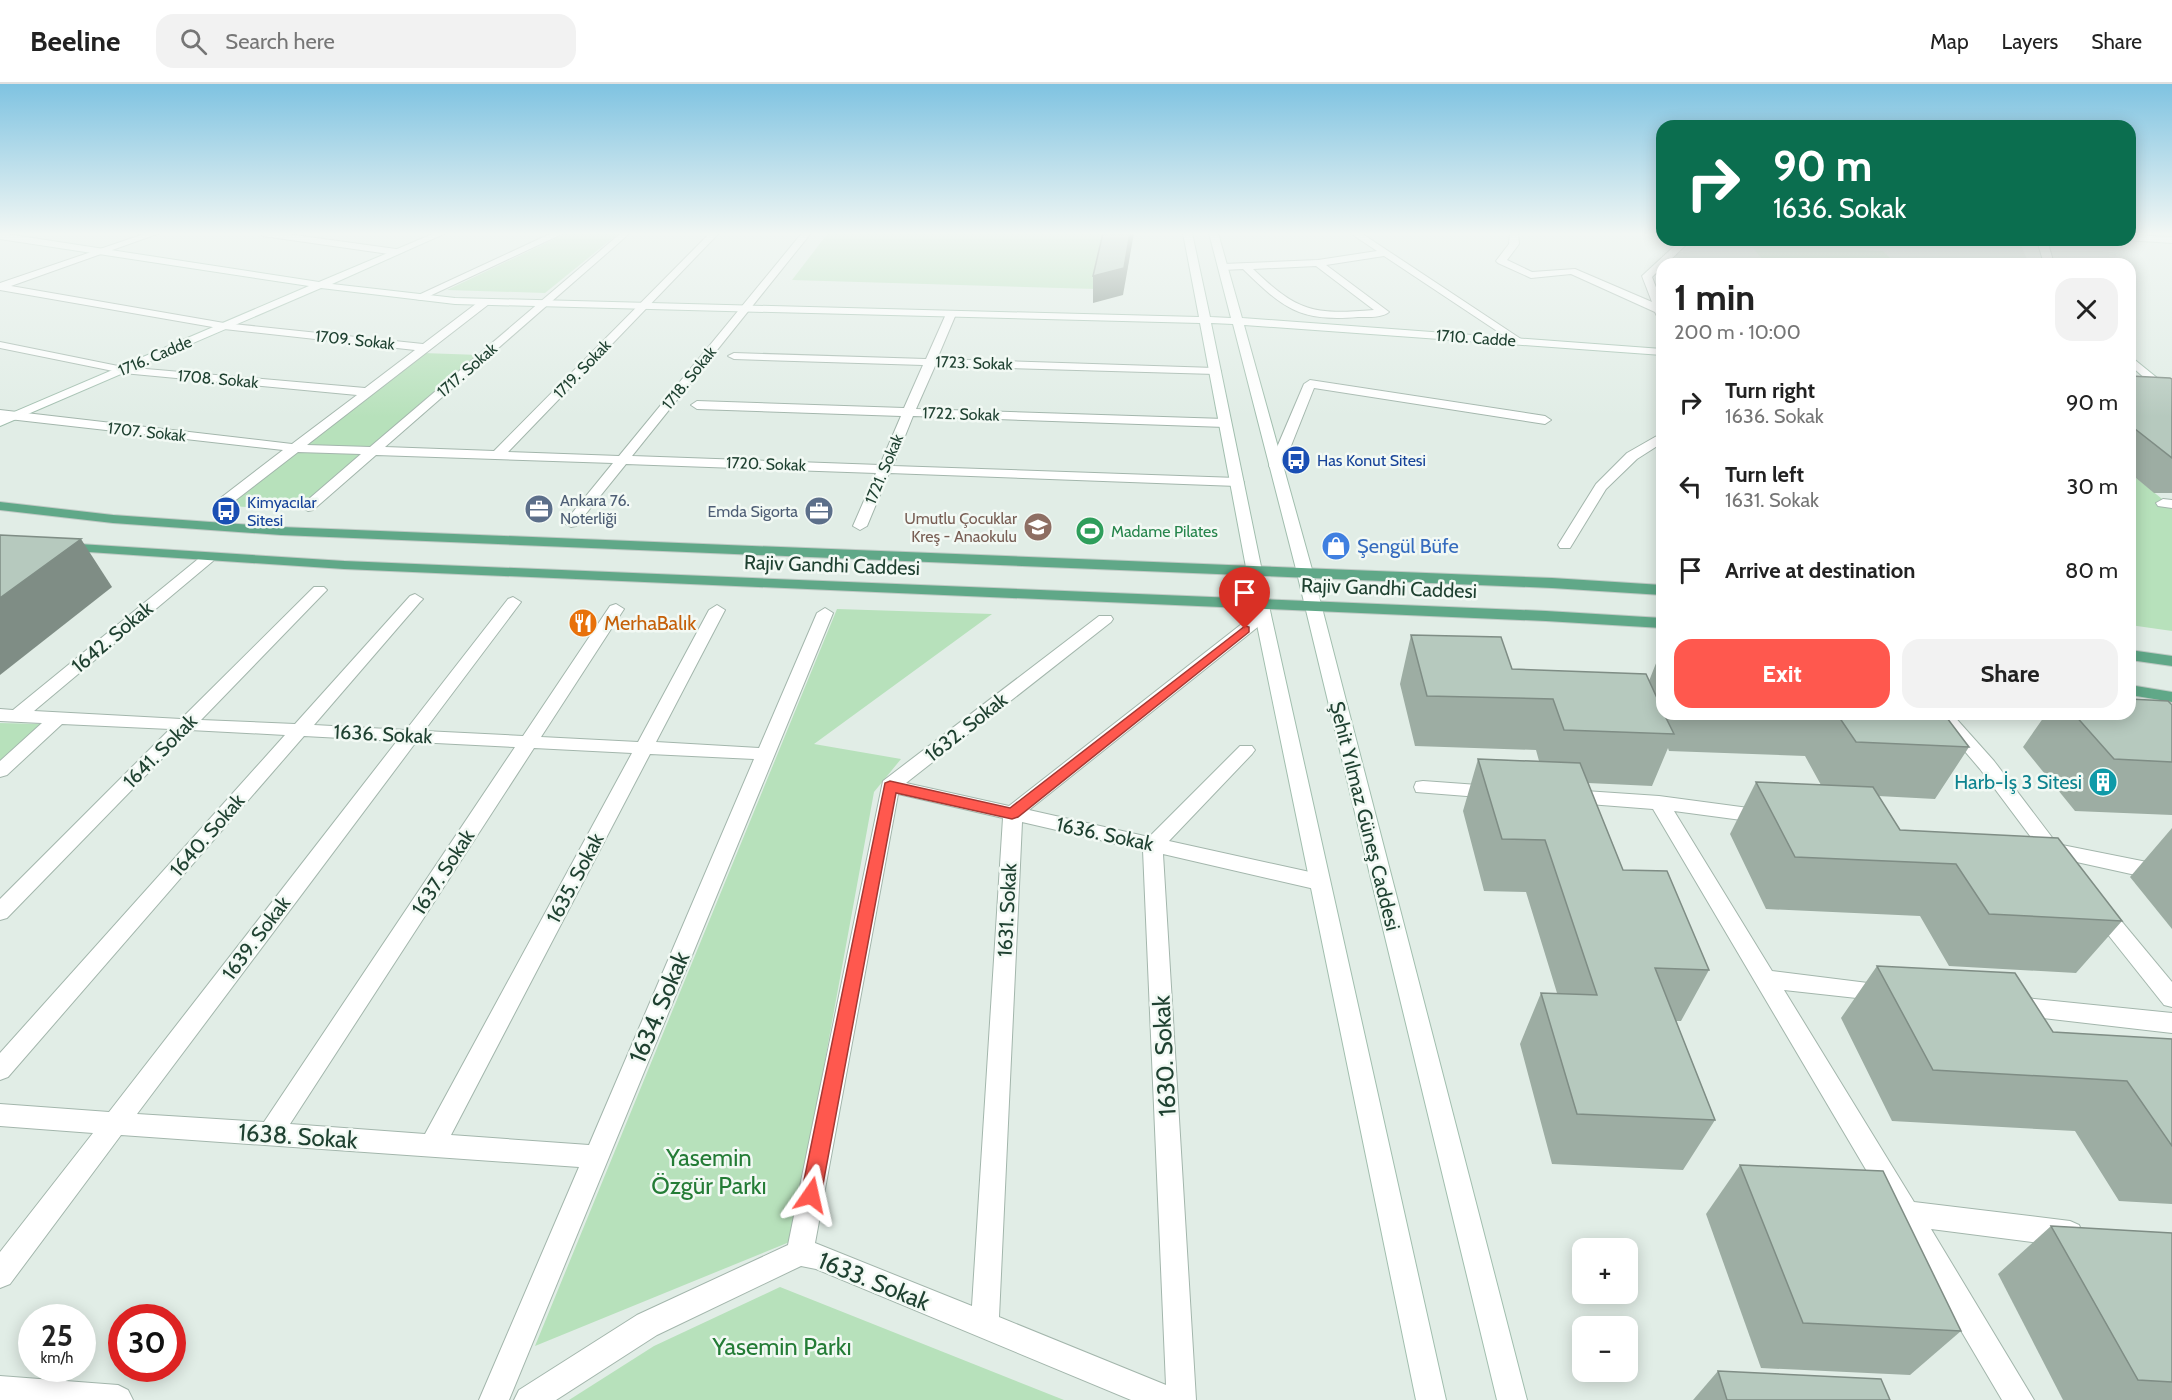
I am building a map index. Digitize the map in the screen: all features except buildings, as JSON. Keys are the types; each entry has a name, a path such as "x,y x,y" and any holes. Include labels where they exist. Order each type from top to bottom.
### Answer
{"main road":[{"name":"Rajiv Gandhi Caddesi","path":"0,506 113,519 280,531 1552,583 1656,590"},
{"name":"Rajiv Gandhi Caddesi","path":"56,548 208,558 1262,609 1313,606 1656,623"},
{"path":"2136,656 2172,661"},
{"path":"2136,691 2172,697"}],"street":[{"name":"1709. Sokak","path":"43,294 224,326 425,348"},
{"name":"1716. Cadde","path":"4,418 123,370 297,294"},
{"name":"1710. Cadde","path":"390,294 417,298 544,304 1238,321 1656,352"},
{"path":"417,298 425,294"},
{"name":"1717. Sokak","path":"308,507 555,294"},
{"name":"1719. Sokak","path":"499,454 654,294"},
{"name":"1718. Sokak","path":"571,523 758,294"},
{"path":"1200,294 1319,882 1431,1400"},
{"name":"Şehit Yılmaz Güneş Caddesi","path":"1231,294 1305,573 1512,1400"},
{"path":"1276,294 1287,304 1300,310 1324,314 1384,312 1360,294"},
{"path":"1449,294 1519,341"},
{"path":"1623,294 1656,311"},
{"path":"223,503 485,302"},
{"name":"1721. Sokak","path":"860,526 951,314"},
{"name":"1708. Sokak","path":"0,345 123,370 367,392"},
{"name":"1723. Sokak","path":"734,356 1215,371"},
{"path":"2136,364 2167,388 2172,396"},
{"path":"1276,466 1310,384 1545,420"},
{"path":"2140,387 2167,388"},
{"name":"1722. Sokak","path":"697,405 1225,423"},
{"name":"1707. Sokak","path":"4,418 295,448"},
{"path":"1565,545 1601,487 1632,456 1656,441"},
{"name":"1720. Sokak","path":"295,448 1237,482"},
{"name":"1642. Sokak","path":"8,716 208,558"},
{"name":"1641. Sokak","path":"0,912 319,590"},
{"name":"1640. Sokak","path":"0,1070 415,599"},
{"name":"1639. Sokak","path":"0,1274 513,602"},
{"name":"1637. Sokak","path":"270,1134 616,609"},
{"path":"1012,813 1262,609"},
{"name":"1635. Sokak","path":"432,1146 717,610"},
{"name":"1634. Sokak","path":"494,1400 825,613"},
{"name":"1632. Sokak","path":"890,786 1105,619"},
{"name":"1636. Sokak","path":"8,716 766,754"},
{"path":"0,771 58,718"},
{"path":"1947,720 1987,765 2073,877"},
{"path":"1153,845 1246,750"},
{"path":"800,1253 890,786"},
{"name":"1636. Sokak","path":"890,786 1319,882"},
{"path":"1423,787 1505,793"},
{"path":"1553,796 1659,803 1778,817"},
{"path":"1659,803 1763,979 2019,1400"},
{"name":"1631. Sokak","path":"985,1325 1012,813"},
{"name":"1630. Sokak","path":"1153,845 1181,1400"},
{"path":"2027,847 2172,875"},
{"path":"2088,896 2172,998"},
{"path":"1763,979 1904,994"},
{"path":"1997,1004 2172,1023"},
{"name":"1638. Sokak","path":"0,1115 596,1157"},
{"path":"1905,1213 2091,1237"},
{"name":"1633. Sokak","path":"529,1400 656,1321 800,1253 816,1256 1167,1400"},
{"path":"0,1391 118,1400"}],"green space":[{"path":"423,353 480,355 298,510 229,506"},
{"path":"2136,478 2172,507 2172,631 2136,626"},
{"name":"Yasemin Özgür Parkı","path":"837,609 992,614 814,744 901,759 874,792 792,1241 535,1346"},
{"path":"0,723 42,724 0,762"},
{"name":"Yasemin Parkı","path":"780,1287 1064,1400 569,1400 654,1346"}],"place":[{"name":"Has Konut Sitesi","path":"1296,460"},
{"name":"Ankara 76. Noterliği","path":"539,509"},
{"name":"Kimyacılar Sitesi","path":"226,511"},
{"name":"Emda Sigorta","path":"819,511"},
{"name":"Umutlu Çocuklar Kreş - Anaokulu","path":"1038,527"},
{"name":"Madame Pilates","path":"1090,531"},
{"name":"Şengül Büfe","path":"1336,546"},
{"name":"MerhaBalık","path":"583,623"},
{"name":"Harb-İş 3 Sitesi","path":"2103,782"}],"route":[{"path":"811,1195 890,786 1012,813 1245,629"}]}
